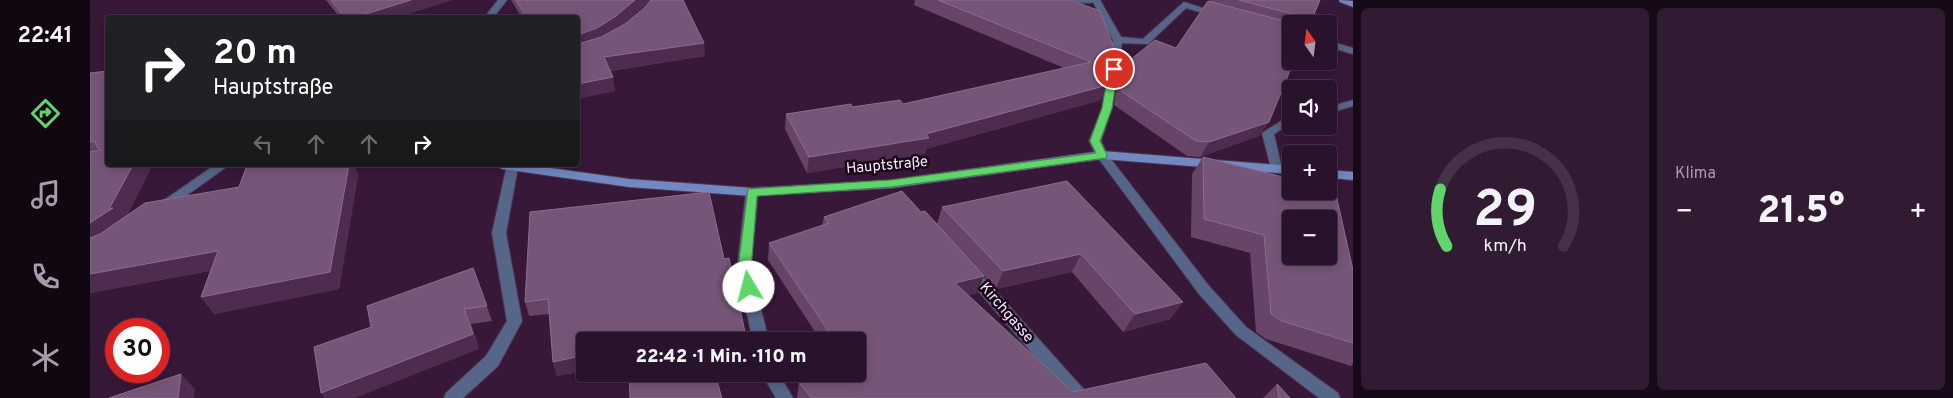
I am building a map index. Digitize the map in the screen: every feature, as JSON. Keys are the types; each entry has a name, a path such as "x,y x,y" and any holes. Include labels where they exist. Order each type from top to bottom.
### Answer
{"street":[{"path":"490,15 503,0"},
{"path":"1077,0 1096,0 1118,40 1107,108 1095,141 1102,155 1204,290 1241,331 1332,398"},
{"path":"1344,0 1353,4"},
{"path":"1118,40 1145,42 1184,5 1230,17"},
{"path":"1338,47 1353,51"},
{"path":"1337,108 1353,103"},
{"path":"1276,169 1268,133 1282,124"},
{"name":"Hauptstraße","path":"514,167 629,183 752,192 891,184 1102,155 1282,169"},
{"path":"153,214 220,167"},
{"path":"452,398 492,361 515,321 499,233 507,167"},
{"path":"1337,175 1353,176"},
{"path":"891,184 903,197"},
{"path":"752,192 744,269 760,332"},
{"name":"Kirchgasse","path":"960,260 1081,398"},
{"path":"775,382 785,398"}],"building":[{"path":"331,0 411,0 363,15 343,15"},
{"path":"516,0 635,0 616,16 597,28 580,34 580,15 525,15"},
{"path":"651,0 683,0 704,43 604,57 613,77 580,84 580,43 601,37 625,24"},
{"path":"938,0 1071,0 1100,11 1114,48 1110,70 1105,68 1107,78 1110,76 1108,85 926,134 929,138 809,157 786,114 851,104 852,107 900,100 903,104 1091,62"},
{"path":"1239,0 1320,0 1314,15 1296,15"},
{"path":"1208,1 1282,20 1282,70 1290,70 1286,80 1282,80 1282,90 1269,122 1209,142 1196,141 1121,91 1125,64 1155,40 1176,48"},
{"path":"105,71 105,167 132,167 109,209 113,208 90,223 90,152 101,150 97,147 95,141 90,142 90,73"},
{"path":"1203,157 1282,177 1282,200 1337,199 1353,270 1353,343 1282,321 1271,314 1264,235 1204,219"},
{"path":"246,167 349,167 330,272 201,297 218,251 90,274 90,238 100,234 145,203 239,187"},
{"path":"1067,181 1183,302 1135,314 1081,254 1003,271 942,207"},
{"path":"902,191 921,212 925,211 984,276 955,283 1073,392 1206,363 1236,398 811,398 799,382 866,382 866,332 829,332 769,243 829,223 824,217"},
{"path":"709,192 724,259 729,258 745,332 576,332 576,357 553,362 548,299 525,302 530,212"},
{"path":"473,268 487,306 464,309 473,334 321,393 314,347 371,327 367,306"},
{"path":"181,374 178,398 109,398 154,383 170,383 170,378"},
{"path":"629,382 717,382 722,398 630,398"},
{"path":"1277,384 1290,398 1279,398"}],"route":[{"path":"749,287 744,269 752,192 891,184 1102,155 1095,141 1107,108 1114,69"}]}
